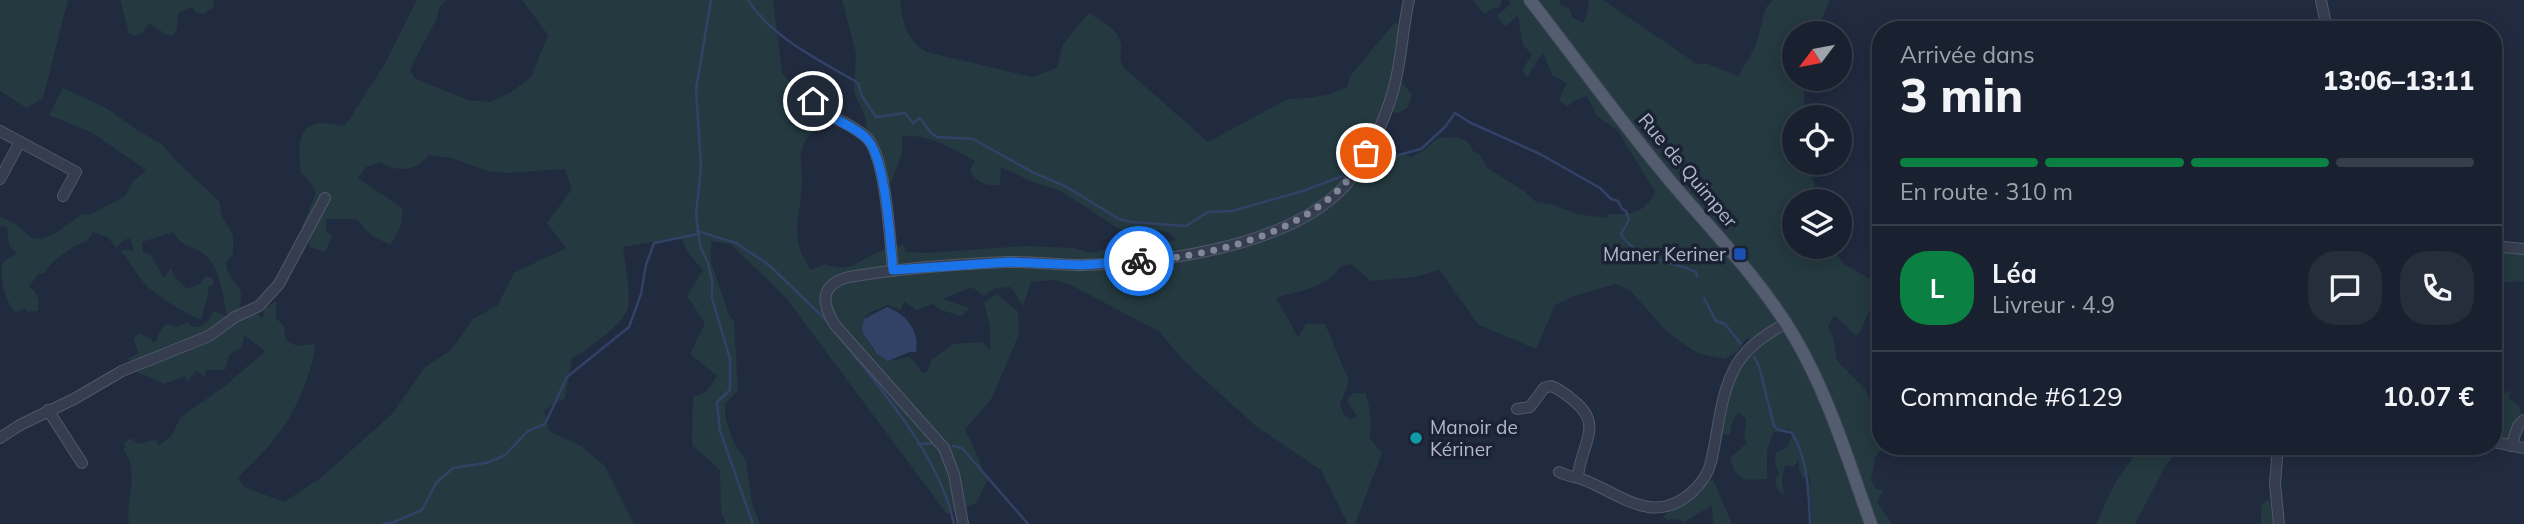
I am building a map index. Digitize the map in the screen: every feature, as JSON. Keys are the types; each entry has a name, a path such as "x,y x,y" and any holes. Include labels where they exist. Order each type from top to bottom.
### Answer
{"main road":[{"name":"Rue de Quimper","path":"1530,0 1658,166 1749,272 1786,323 1822,391 1871,524"}],"street":[{"path":"963,524 954,474 944,448 842,334 827,311 826,296 833,283 849,277 893,270 998,262 1082,265 1161,260 1248,240 1298,219 1340,190 1360,164 1383,117 1396,81 1409,0"},
{"path":"2321,0 2325,21"},
{"path":"810,96 824,112 865,136 874,149 885,201 893,270"},
{"path":"0,131 76,172 63,196"},
{"path":"0,178 20,142"},
{"path":"0,438 122,371 209,336 235,317 259,306 279,284 325,198"},
{"path":"2502,247 2524,248"},
{"path":"1559,472 1578,477 1629,502 1651,509 1665,509 1688,496 1702,483 1709,471 1722,404 1738,364 1755,343 1786,323"},
{"path":"1517,409 1530,407 1544,388 1551,386 1587,413 1590,428 1578,464 1578,477"},
{"path":"48,410 82,463"},
{"path":"2511,446 2518,426 2524,420"},
{"path":"2502,444 2524,448"},
{"path":"2277,455 2275,484 2280,524"}],"green space":[{"path":"0,0 68,0 43,98 27,108 0,91"},
{"path":"120,0 214,0 213,8 203,14 191,7 178,13 177,29 173,35 167,35 149,23 141,34 135,36 129,33"},
{"path":"417,0 446,0 439,8 437,18 412,65 410,70 414,78 468,100 490,102 510,93 531,77 548,35 522,0 773,0 782,73 818,111 822,126 806,139 801,157 802,185 797,228 800,248 811,270 825,264 840,268 850,267 876,253 903,244 906,252 1026,246 1074,248 1091,253 1116,247 1130,248 1176,240 1170,233 1159,230 1119,229 1059,190 1035,183 1001,167 1000,185 982,183 970,170 975,161 940,143 921,137 902,136 902,153 891,183 884,178 876,145 867,129 864,113 854,92 856,53 842,0 900,0 910,36 927,52 1032,77 1057,68 1063,44 1089,13 1109,26 1117,35 1123,67 1208,142 1288,99 1330,94 1347,87 1351,75 1395,22 1400,26 1392,79 1404,85 1412,94 1408,107 1399,113 1393,112 1391,103 1376,132 1384,136 1381,144 1397,153 1412,157 1438,138 1463,139 1480,155 1487,168 1524,191 1536,202 1554,205 1576,214 1606,218 1610,214 1631,213 1642,209 1655,192 1618,131 1597,116 1587,96 1567,107 1559,99 1567,83 1552,75 1543,52 1527,77 1522,70 1532,55 1523,45 1518,15 1505,27 1497,15 1510,5 1509,0 1559,0 1561,5 1569,8 1573,18 1583,23 1589,0 1603,0 1697,64 1708,64 1738,76 1755,48 1766,8 1773,0 1830,0 1821,21 1782,21 1782,91 1804,91 1804,105 1782,105 1782,175 1812,175 1815,189 1782,189 1782,259 1840,259 1872,280 1872,310 1871,307 1856,336 1834,315 1828,327 1833,337 1837,361 1866,390 1872,406 1872,455 1877,455 1871,480 1876,489 1883,490 1877,502 1892,524 1812,524 1809,477 1803,478 1799,460 1793,467 1785,465 1782,481 1784,496 1777,489 1775,477 1779,475 1776,453 1787,447 1792,437 1788,429 1773,433 1767,450 1767,479 1742,478 1736,472 1730,458 1747,443 1744,434 1746,418 1738,413 1732,422 1730,435 1722,434 1721,421 1727,397 1754,340 1746,338 1738,351 1724,359 1697,353 1667,332 1630,290 1615,284 1574,296 1555,305 1536,349 1479,325 1439,270 1414,277 1371,281 1351,264 1341,266 1328,280 1320,284 1276,298 1298,337 1306,324 1325,324 1349,381 1340,404 1344,415 1351,420 1357,416 1347,402 1354,393 1365,393 1367,398 1370,439 1382,453 1355,524 1348,524 1321,470 1256,426 1182,359 1160,332 1069,284 1054,280 1031,282 1023,306 1011,287 996,288 983,296 972,287 942,299 970,308 961,316 941,310 933,304 916,310 904,301 901,310 888,305 869,313 864,319 867,339 877,352 888,361 910,357 923,373 928,371 931,360 953,344 982,342 990,350 990,327 984,302 997,294 1018,312 1019,334 992,398 965,429 988,480 976,503 947,514 786,298 732,245 711,241 711,262 729,315 734,322 738,390 725,404 725,416 733,441 746,461 752,503 760,524 726,524 721,511 720,470 692,445 693,397 706,392 717,376 690,354 705,323 687,296 703,270 689,254 680,237 623,247 629,292 625,314 604,336 572,359 565,398 544,410 549,431 581,446 605,466 634,524 129,524 132,476 128,458 123,450 126,447 124,443 131,438 138,444 156,439 158,446 171,436 181,417 225,386 265,351 244,335 242,347 229,355 225,370 207,370 204,376 196,371 187,382 186,376 163,384 140,373 128,359 138,353 134,339 138,333 151,338 153,343 157,341 158,334 166,324 177,327 188,322 192,327 204,325 214,311 229,317 256,313 263,318 264,309 276,301 276,318 284,326 286,340 297,346 314,344 314,356 303,391 289,419 261,455 238,477 244,487 284,502 322,477 392,414 425,367 451,350 473,319 498,305 514,273 566,248 547,223 572,189 565,169 505,173 487,171 452,158 429,155 406,169 393,168 380,162 366,167 358,178 402,208 401,223 390,245 371,235 356,219 326,219 326,231 332,237 325,252 310,247 302,227 316,193 310,181 301,173 301,137 309,127 316,124 345,126 386,62"},
{"path":"1472,0 1502,0 1499,8 1493,8 1484,14"},
{"path":"63,88 106,108 162,144 173,158 219,201 222,217 233,235 233,255 226,262 227,270 241,294 238,311 227,315 214,266 209,259 182,242 173,232 142,242 143,253 150,254 164,278 171,268 174,276 187,289 200,284 206,276 212,278 214,284 208,287 201,320 163,299 144,283 121,252 124,249 134,252 130,238 116,248 108,237 93,232 87,241 70,249 44,273 37,275 29,287 38,298 37,311 28,312 25,308 16,313 12,308 4,290 2,264 17,254 9,246 7,227 0,226 0,217 34,238 48,236 82,214 90,215 125,196 132,183 146,170 93,133 49,115"},
{"path":"2502,245 2524,248 2524,281 2502,282"},
{"path":"2511,390 2509,398 2519,406 2521,414 2507,439 2502,438 2502,392"},
{"path":"2135,455 2174,455 2135,524 2096,524 2115,483"},
{"path":"1713,479 1732,524 1713,524 1712,505 1684,522 1677,519 1667,520 1663,516"},
{"path":"2268,499 2277,524 2261,524 2261,506"}],"water":[{"path":"887,307 906,319 914,330 917,344 916,352 888,361 877,354 862,331 864,319"}],"waterway":[{"path":"711,0 696,89 701,167 696,214 700,246 712,280 712,298 730,359 730,390 717,402 720,431 753,524"},
{"path":"748,0 758,14 783,37 858,83 862,96 876,117 905,113 913,123 920,118 937,137 973,139 1032,172 1065,186 1119,219 1186,226 1208,212 1232,211 1303,191 1343,176"},
{"path":"1366,173 1377,173 1399,155 1421,149 1445,127 1455,113 1540,154 1600,188 1611,199 1618,201 1626,211 1629,220 1621,234 1627,242 1644,254 1696,272 1697,276"},
{"path":"697,231 736,243 769,265 827,321"},
{"path":"383,524 422,510 436,483 453,468 486,463 504,456 528,431 545,424 567,377 629,327 654,243 698,234"},
{"path":"1704,298 1716,321 1725,324 1741,344"},
{"path":"846,345 894,407 924,452 937,476 954,524"},
{"path":"1754,357 1759,366 1774,426 1792,433 1801,454 1807,477 1810,524"},
{"path":"918,444 936,443"},
{"path":"953,446 962,448 1028,524"}],"way so far":[{"path":"1139,261 1194,254 1248,240 1283,227 1327,202 1353,176 1366,153"}],"place":[{"name":"Maner Keriner","path":"1740,254"},
{"name":"Manoir de Kériner","path":"1416,438"}],"route":[{"path":"813,101 830,116 865,136 874,149 885,201 893,270 1009,262 1082,265 1139,261"}]}
